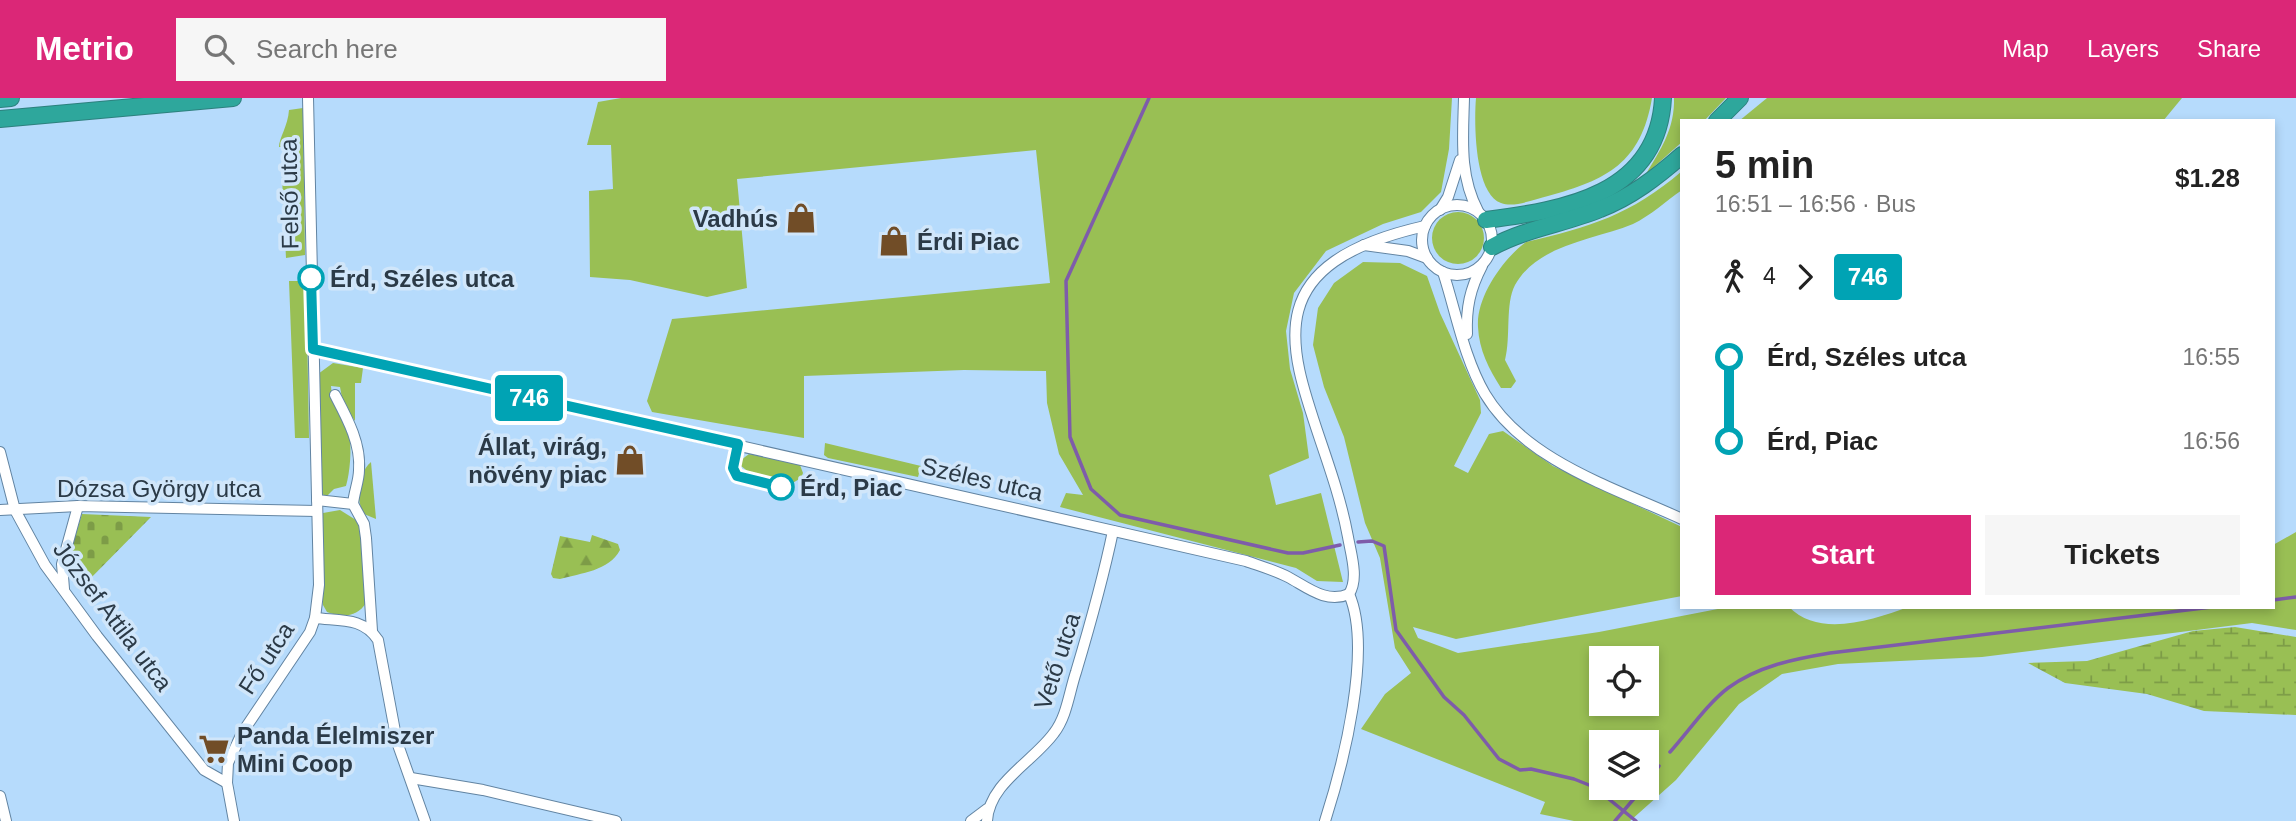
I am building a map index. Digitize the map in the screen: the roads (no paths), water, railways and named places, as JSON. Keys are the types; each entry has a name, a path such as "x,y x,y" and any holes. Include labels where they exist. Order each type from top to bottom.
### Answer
{"highway":[{"path":"0,99 11,98"},
{"path":"0,119 233,98"},
{"path":"1483,216 1569,205 1588,199 1620,182 1640,163 1651,143 1658,127 1663,98"},
{"path":"1719,119 1740,98"},
{"path":"1492,247 1517,234 1615,203 1648,183 1680,157"}],"street":[{"name":"Felső utca","path":"308,98 317,505"},
{"path":"1464,98 1462,154 1471,197 1490,228 1492,247 1471,288 1466,314 1467,348"},
{"path":"1325,821 1344,754 1354,688 1357,618 1349,594 1354,578 1345,521 1334,472 1301,382 1294,332 1302,300 1318,275 1346,252 1377,238 1425,226 1448,197 1462,154"},
{"path":"1439,210 1460,205 1483,216"},
{"path":"1425,226 1423,248 1427,258"},
{"path":"1364,245 1408,251 1427,258 1443,272 1471,364 1484,393 1513,428 1543,451 1580,472 1680,518"},
{"path":"1443,272 1464,275 1482,265"},
{"name":"Széles utca","path":"313,349 1246,561 1286,576 1328,597 1340,598 1349,594"},
{"path":"335,395 354,433 358,453 359,470 353,503 364,524 372,631"},
{"name":"József Attila utca","path":"0,452 15,510 66,595 204,770 226,783"},
{"path":"317,505 353,503"},
{"name":"Dózsa György utca","path":"0,510 78,506 317,505"},
{"name":"Fő utca","path":"234,821 226,783 228,763 234,747 302,645 315,618 319,585 317,505"},
{"path":"66,595 62,564 78,506"},
{"name":"Vető utca","path":"987,809 993,796 1056,731 1066,709 1101,593 1113,531"},
{"path":"315,618 357,622 372,631 378,640 397,742 425,821"},
{"path":"411,778 483,790 616,821"},
{"path":"0,796 6,821"},
{"path":"971,821 987,809"},
{"path":"986,821 987,809"}],"waterway":[{"path":"1149,98 1066,281 1070,437 1091,489 1120,515 1288,553 1303,553 1340,545"},
{"path":"1358,542 1372,541 1384,546 1396,630 1444,697 1464,715 1499,759 1520,770 1531,769 1574,779 1594,787 1636,821"},
{"path":"2275,600 2296,597"},
{"path":"1670,752 1705,710 1728,688 1752,674 1790,661 1830,653 2195,609"},
{"path":"1615,821 1633,800"}],"place":[{"name":"Vadhús","path":"801,218"},
{"name":"Érdi Piac","path":"894,241"},
{"name":"Érd, Széles utca","path":"311,278"},
{"name":"Állat, virág, növény piac","path":"630,460"},
{"name":"Érd, Piac","path":"781,487"},
{"name":"Panda Élelmiszer Mini Coop","path":"214,749"}]}
